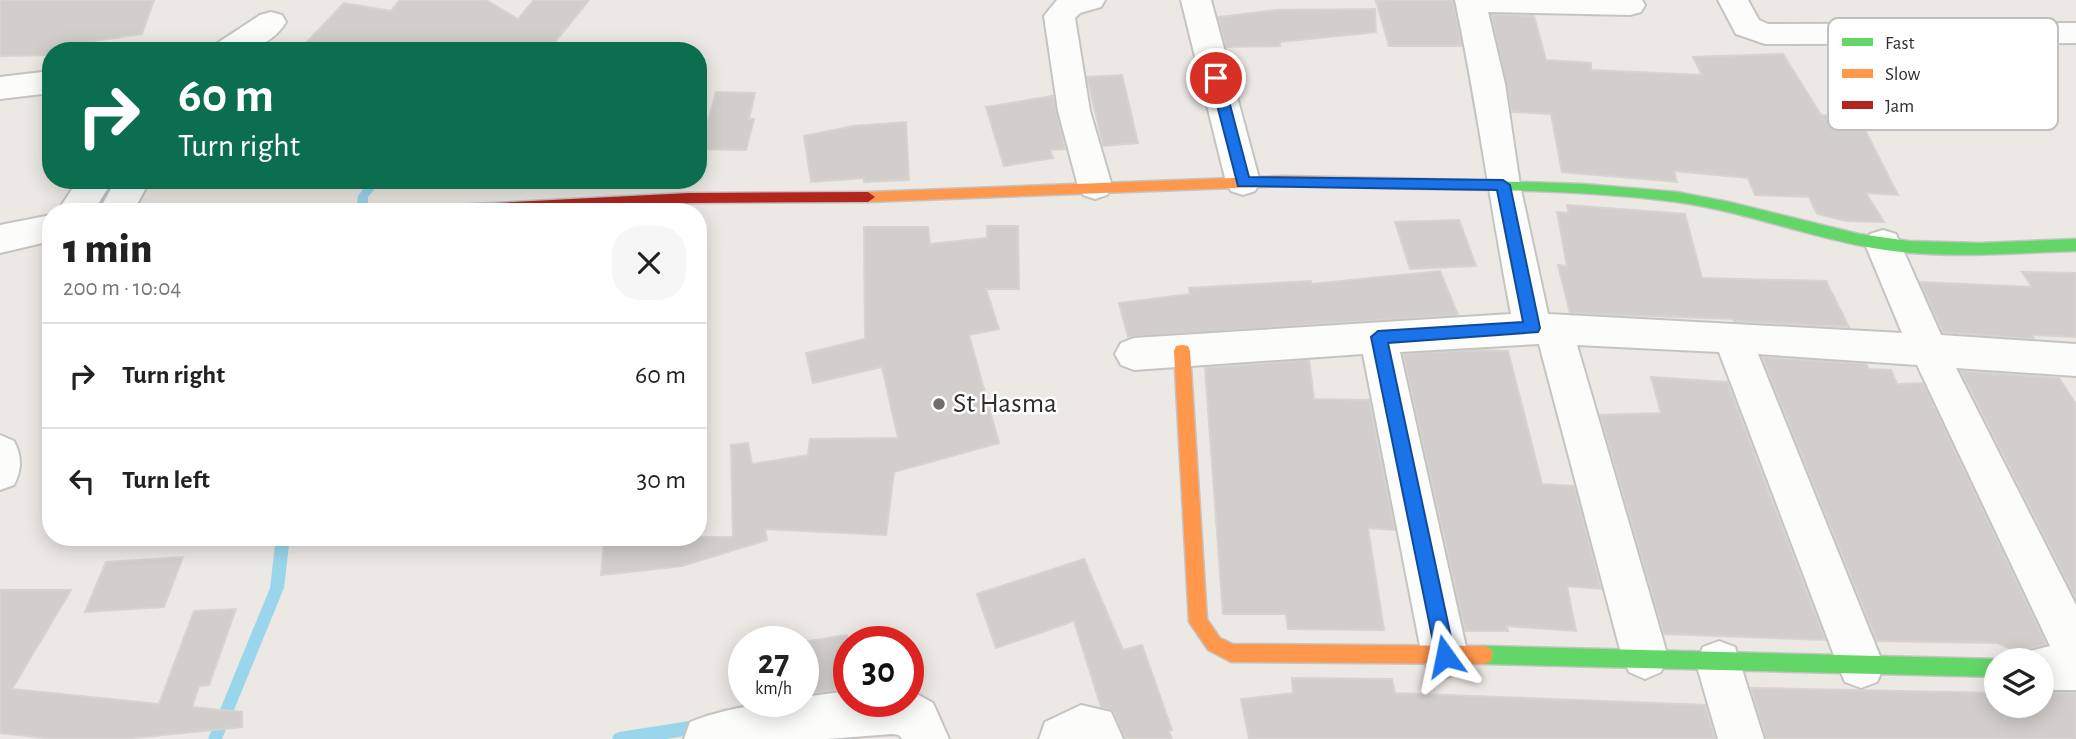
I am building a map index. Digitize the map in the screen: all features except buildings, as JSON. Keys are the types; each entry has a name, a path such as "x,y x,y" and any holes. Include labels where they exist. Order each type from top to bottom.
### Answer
{"street":[{"path":"1090,0 1069,6 1059,16 1074,111 1095,186"},
{"path":"1196,0 1243,182"},
{"path":"1734,0 1749,29 1765,34 1828,34"},
{"path":"1630,5 1470,1 1489,84 1503,185 1543,328 1645,657"},
{"path":"241,42 271,22"},
{"path":"2058,33 2076,33"},
{"path":"0,88 42,83"},
{"path":"592,203 689,198 889,197 1095,186 1243,182 1503,185 1674,197 1721,204 1794,225 1883,244 1930,248 2076,245"},
{"path":"0,239 42,230"},
{"path":"1883,244 1928,349 2076,652"},
{"path":"1134,354 1543,328 1732,337 2076,360"},
{"path":"1378,337 1445,656"},
{"path":"1732,337 1861,666"},
{"path":"1182,351 1198,622 1214,644 1231,653 1645,657 1719,663 1984,667"},
{"path":"0,453 0,471"},
{"path":"1719,663 1741,739"},
{"path":"2054,668 2076,668"},
{"path":"707,739 824,716 892,711 907,712 917,719 926,739"},
{"path":"1062,739 1084,727 1094,729 1100,739"}],"waterway":[{"path":"363,203 363,196 369,189"},
{"path":"215,739 277,588 282,546"},
{"path":"619,739 702,726"}],"traffic: fast":[{"path":"1427,184 1584,189 1677,197 1729,207 1859,240 1909,247 1980,249 2076,245"},
{"path":"1484,655 1984,668"}],"traffic: slow":[{"path":"868,197 1284,181 1427,184"},
{"path":"1182,351 1198,622 1214,644 1231,653 1484,655"}],"traffic: jam":[{"path":"592,203 689,198 868,197"}],"place":[{"name":"St Hasma","path":"939,404"}],"route":[{"path":"1216,78 1243,182 1503,185 1532,328 1378,337 1445,656"}]}
